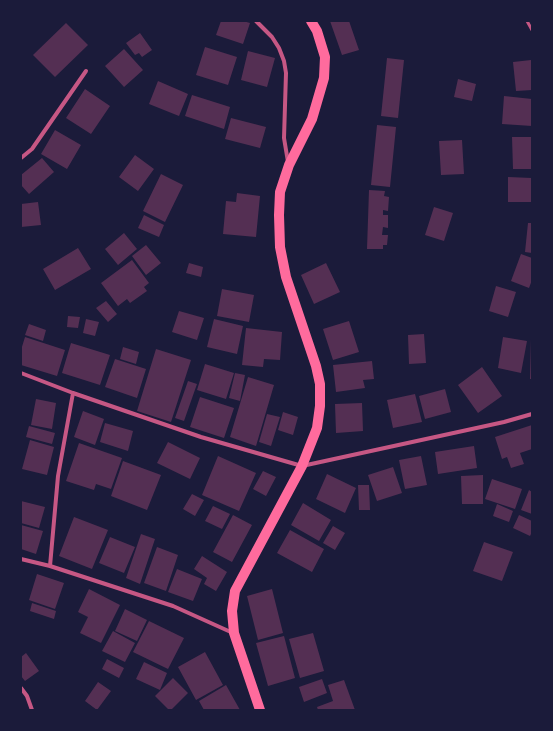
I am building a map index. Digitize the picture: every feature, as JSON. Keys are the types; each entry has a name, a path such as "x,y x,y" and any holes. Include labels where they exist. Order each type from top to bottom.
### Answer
{"main road":[{"path":"260,710 234,633 232,611 235,591 302,466 317,428 320,406 320,384 316,366 286,277 280,247 279,215 280,192 289,165 312,119 324,78 325,57 317,31 311,21"}],"street":[{"path":"256,21 272,37 280,48 284,61 286,73 284,138 289,165"},
{"path":"21,158 32,149 86,71"},
{"path":"21,373 73,393 201,437 302,466 504,422 532,414"},
{"path":"50,566 58,476 73,393"},
{"path":"21,559 50,566 174,606 234,633"},
{"path":"21,688 27,696 32,710"}],"lane":[{"path":"527,21 532,30"}],"building":[{"path":"221,21 243,21 250,23 243,44 216,35"},
{"path":"330,21 349,21 359,50 342,55"},
{"path":"66,23 88,45 55,77 33,55"},
{"path":"140,33 152,50 142,57 139,53 135,55 126,43"},
{"path":"205,47 237,57 228,85 196,75"},
{"path":"124,49 143,70 124,87 105,66"},
{"path":"248,51 275,58 267,87 241,80"},
{"path":"387,58 404,60 398,118 381,116"},
{"path":"531,60 532,90 516,91 513,62"},
{"path":"458,79 476,84 472,101 454,97"},
{"path":"158,81 188,94 179,116 149,104"},
{"path":"85,89 110,106 91,134 66,118"},
{"path":"192,95 230,107 224,129 185,116"},
{"path":"504,96 532,99 532,126 502,124"},
{"path":"231,118 266,127 260,148 225,139"},
{"path":"377,125 396,127 390,187 371,185"},
{"path":"55,130 81,145 67,169 41,154"},
{"path":"512,137 532,137 532,169 513,169"},
{"path":"462,140 464,174 441,175 439,141"},
{"path":"135,155 154,169 138,191 119,177"},
{"path":"42,158 54,172 29,194 21,185 21,175"},
{"path":"161,174 183,185 165,222 143,211"},
{"path":"508,177 532,178 532,202 508,202"},
{"path":"369,190 385,191 384,196 389,197 388,211 383,210 383,215 388,215 388,228 383,227 382,235 388,235 387,245 383,245 383,249 367,249"},
{"path":"237,193 260,196 256,237 223,234 226,201 236,202"},
{"path":"38,202 41,225 21,227 21,204"},
{"path":"434,207 453,213 444,241 425,235"},
{"path":"144,215 164,225 159,237 138,228"},
{"path":"528,223 532,223 532,253 525,252"},
{"path":"124,233 137,249 118,265 105,249"},
{"path":"146,245 161,263 146,275 132,256"},
{"path":"78,248 91,269 55,290 43,269"},
{"path":"521,254 532,258 532,280 529,288 511,281"},
{"path":"132,260 149,283 144,287 147,291 130,303 127,299 118,306 101,283"},
{"path":"189,263 203,267 201,277 186,273"},
{"path":"326,263 340,292 314,304 301,275"},
{"path":"496,286 516,292 508,317 489,311"},
{"path":"222,289 254,295 249,322 217,316"},
{"path":"106,301 117,314 108,322 96,308"},
{"path":"179,311 204,318 197,340 172,332"},
{"path":"68,316 80,317 78,328 67,327"},
{"path":"86,319 99,322 95,336 83,333"},
{"path":"214,319 243,326 237,354 207,347"},
{"path":"349,321 359,352 333,360 323,329"},
{"path":"29,324 46,330 43,341 25,335"},
{"path":"246,328 282,332 280,360 264,359 263,367 242,365"},
{"path":"424,334 426,363 409,364 408,335"},
{"path":"25,337 65,350 57,376 21,365 21,350"},
{"path":"503,337 527,341 521,373 498,368"},
{"path":"531,339 532,379 530,379"},
{"path":"71,343 110,355 100,385 62,373"},
{"path":"123,347 139,352 136,364 120,359"},
{"path":"156,349 191,360 171,422 137,411"},
{"path":"115,359 146,369 137,398 105,387"},
{"path":"372,361 374,379 363,380 365,388 336,392 333,365"},
{"path":"205,364 234,373 226,399 197,390"},
{"path":"482,367 502,396 478,413 458,385"},
{"path":"235,373 245,375 240,401 229,398"},
{"path":"248,377 274,385 256,446 230,437"},
{"path":"188,381 197,384 184,421 175,418"},
{"path":"445,389 451,412 425,419 419,396"},
{"path":"415,394 422,422 393,428 387,400"},
{"path":"200,397 234,408 224,438 190,427"},
{"path":"36,399 56,403 52,429 31,425"},
{"path":"362,403 363,431 336,433 335,404"},
{"path":"83,411 104,419 95,445 74,437"},
{"path":"283,412 298,417 293,435 278,430"},
{"path":"267,414 280,417 271,446 259,442"},
{"path":"105,423 133,431 128,451 100,442"},
{"path":"532,425 532,449 520,453 524,464 511,468 507,457 502,459 495,437"},
{"path":"29,426 55,433 52,444 26,437"},
{"path":"30,440 54,447 47,475 22,469"},
{"path":"168,442 200,458 190,479 157,463"},
{"path":"79,443 122,458 111,489 96,484 94,490 66,481"},
{"path":"474,446 477,468 438,474 435,452"},
{"path":"218,456 256,473 239,511 202,495"},
{"path":"421,456 427,485 405,489 399,460"},
{"path":"123,461 161,475 147,510 111,496"},
{"path":"393,467 402,493 377,501 368,475"},
{"path":"263,471 276,477 266,496 253,489"},
{"path":"327,474 356,488 345,513 316,499"},
{"path":"483,475 483,504 462,504 461,476"},
{"path":"492,479 522,489 515,509 485,499"},
{"path":"358,485 369,485 370,510 359,510"},
{"path":"529,490 532,492 532,514 521,510"},
{"path":"192,494 204,500 195,516 183,509"},
{"path":"21,501 45,507 39,528 21,523"},
{"path":"303,503 331,520 319,541 291,525"},
{"path":"497,504 513,511 509,522 493,516"},
{"path":"213,506 230,514 222,529 205,521"},
{"path":"233,515 252,525 232,562 213,552"},
{"path":"519,515 532,521 532,532 530,536 513,528"},
{"path":"74,517 108,530 92,569 59,556"},
{"path":"21,525 43,531 36,554 21,549"},
{"path":"333,526 345,533 335,550 323,543"},
{"path":"290,530 324,549 312,572 277,553"},
{"path":"141,534 155,539 140,584 126,578"},
{"path":"110,537 135,547 124,573 99,563"},
{"path":"484,542 513,552 502,581 473,571"},
{"path":"157,547 178,555 166,591 144,583"},
{"path":"202,556 227,572 216,591 204,584 207,578 194,569"},
{"path":"177,569 202,579 193,601 168,592"},
{"path":"37,574 64,583 55,609 29,600"},
{"path":"89,589 120,605 101,643 80,633 88,617 78,612"},
{"path":"272,589 283,633 258,640 247,596"},
{"path":"32,603 56,611 54,619 30,611"},
{"path":"125,609 147,620 137,641 115,631"},
{"path":"149,621 184,638 168,669 133,652"},
{"path":"113,631 135,643 125,662 102,651"},
{"path":"313,633 324,671 300,678 289,639"},
{"path":"284,636 295,678 268,686 256,643"},
{"path":"205,652 223,685 196,700 178,667"},
{"path":"26,653 39,671 25,681 21,676 21,657"},
{"path":"107,659 124,668 119,678 102,669"},
{"path":"144,662 167,673 160,690 136,679"},
{"path":"173,678 188,693 171,710 169,710 155,696"},
{"path":"322,679 327,693 304,702 299,687"},
{"path":"344,680 355,710 318,710 317,707 333,701 328,685"},
{"path":"98,682 111,691 97,710 85,701"},
{"path":"226,685 240,710 204,710 199,701"}]}
